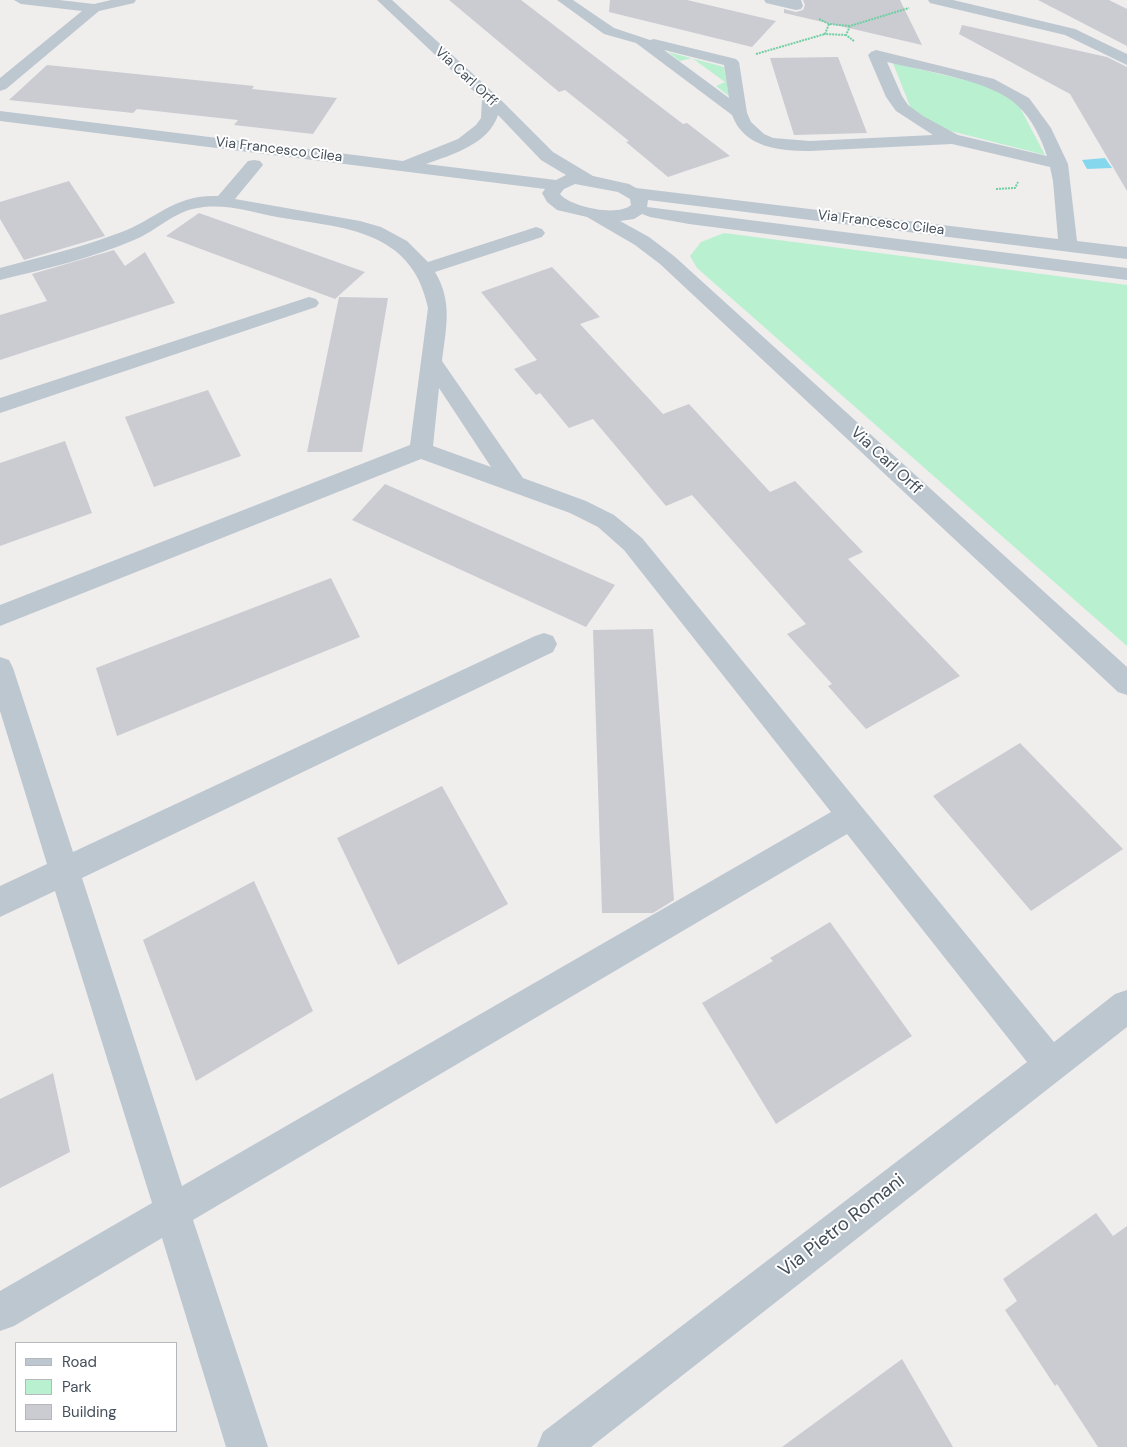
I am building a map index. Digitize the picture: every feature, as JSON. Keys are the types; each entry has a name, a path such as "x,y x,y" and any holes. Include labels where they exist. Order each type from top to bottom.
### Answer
{"street":[{"path":"21,0 94,8 129,0"},
{"name":"Via Carl Orff","path":"384,0 490,98 547,156 588,181"},
{"path":"568,3 594,0"},
{"path":"771,0 792,2"},
{"path":"935,0 1033,22 1079,36 1127,60"},
{"path":"992,0 1033,22"},
{"path":"568,3 609,30 641,40 731,62 741,123 750,133 771,142 790,145 952,140 1059,164"},
{"path":"0,86 94,8"},
{"path":"641,40 739,113"},
{"path":"876,55 894,98 902,108 952,140"},
{"path":"876,55 977,78 1005,89 1023,102 1032,112 1053,146 1059,164 1068,246"},
{"path":"402,165 439,153 472,135 488,120 491,110 490,98"},
{"name":"Via Francesco Cilea","path":"0,116 559,184 572,180 588,181 623,188 635,205 732,225 1127,274"},
{"name":"Via Carl Orff","path":"547,156 559,184"},
{"name":"Via Francesco Cilea","path":"234,162 272,167"},
{"path":"223,202 254,165"},
{"path":"557,203 551,193 559,184"},
{"name":"Via Francesco Cilea","path":"537,200 614,217 635,205 1127,253"},
{"path":"2,267 128,236 151,225 180,206 204,201 223,202 379,231 404,247 434,286 438,308 421,450"},
{"path":"635,205 642,241"},
{"name":"Via Carl Orff","path":"593,213 642,241 673,245 1127,684"},
{"path":"673,245 693,229 732,225"},
{"path":"423,270 536,233"},
{"path":"0,406 309,303"},
{"path":"432,362 514,483"},
{"path":"0,616 421,450 514,483 592,514 606,521 632,544 1051,1065"},
{"path":"0,902 544,644"},
{"path":"0,668 246,1447"},
{"path":"0,1312 851,816"},
{"name":"Via Pietro Romani","path":"558,1447 1127,1006"}],"path":[{"path":"846,35 850,26 935,0"},
{"path":"825,34 829,24"},
{"path":"731,62 825,34 846,35 876,55"}],"green space":[{"path":"668,52 691,58 680,61"},
{"path":"693,59 724,67 729,96 716,86 725,82"},
{"path":"893,63 986,85 1017,102 1045,155 943,129 911,109"},
{"path":"724,233 1127,285 1127,646 697,268 690,256 701,242"}],"water":[{"path":"1105,158 1112,168 1087,169 1082,160"}],"building":[{"path":"449,0 521,0 683,124 687,123 730,156 668,177 626,142 629,141 565,90 559,92"},
{"path":"610,0 687,0 776,21 752,47 609,12"},
{"path":"803,0 900,0 922,45 784,13 784,9 796,12 803,10 805,5"},
{"path":"1038,0 1109,0 1127,9 1127,46"},
{"path":"962,25 1107,57 1127,67 1127,191 1070,94 959,34"},
{"path":"838,57 867,133 794,135 770,58"},
{"path":"47,65 254,86 252,89 337,98 313,134 234,125 238,120 137,109 133,113 9,100"},
{"path":"69,181 105,236 24,260 0,219 0,202"},
{"path":"199,213 365,272 335,299 166,236"},
{"path":"114,250 125,266 145,252 175,303 0,360 0,315 47,301 32,274"},
{"path":"552,267 600,317 580,324 663,414 689,404 770,492 795,481 863,552 848,559 960,676 866,729 828,686 832,684 787,634 806,624 692,495 666,506 593,419 569,428 540,393 536,395 514,369 537,360 481,292"},
{"path":"339,297 388,298 362,452 307,452"},
{"path":"208,390 241,456 154,487 125,417"},
{"path":"65,441 92,513 0,546 0,463"},
{"path":"385,484 615,585 586,627 352,520"},
{"path":"331,578 360,637 117,736 96,668"},
{"path":"653,629 674,900 653,913 602,913 593,630"},
{"path":"1020,743 1123,849 1031,911 933,796"},
{"path":"442,786 508,904 398,965 337,838"},
{"path":"254,881 313,1011 196,1081 143,940"},
{"path":"830,922 912,1036 776,1124 702,1003 773,961 770,958"},
{"path":"53,1073 70,1152 0,1188 0,1099"},
{"path":"1096,1213 1113,1236 1127,1226 1127,1447 1098,1447 1005,1310 1017,1301 1003,1279"},
{"path":"902,1359 953,1447 782,1447"}]}
